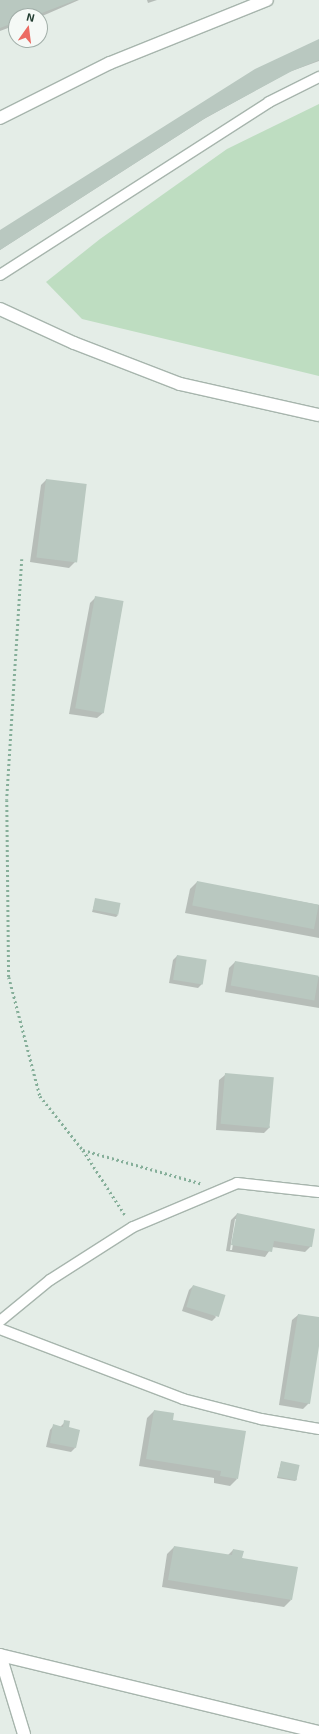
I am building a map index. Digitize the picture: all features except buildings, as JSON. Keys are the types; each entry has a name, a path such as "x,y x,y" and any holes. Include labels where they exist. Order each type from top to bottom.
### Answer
{"street":[{"path":"1,114 110,63 267,0"},
{"path":"0,309 74,343 180,384 319,415"},
{"path":"0,1655 319,1732"},
{"path":"0,1655 24,1734"}],"lane":[{"path":"0,275 269,102 319,77"},
{"path":"0,1321 50,1280 133,1227 237,1183 319,1192"},
{"path":"0,1329 183,1399 261,1419 319,1430"}],"path":[{"path":"22,559 7,800 9,977 40,1096 83,1150 133,1227"},
{"path":"83,1150 223,1190"}],"green space":[{"path":"319,104 319,376 82,319 46,282 100,239 227,149"}]}
